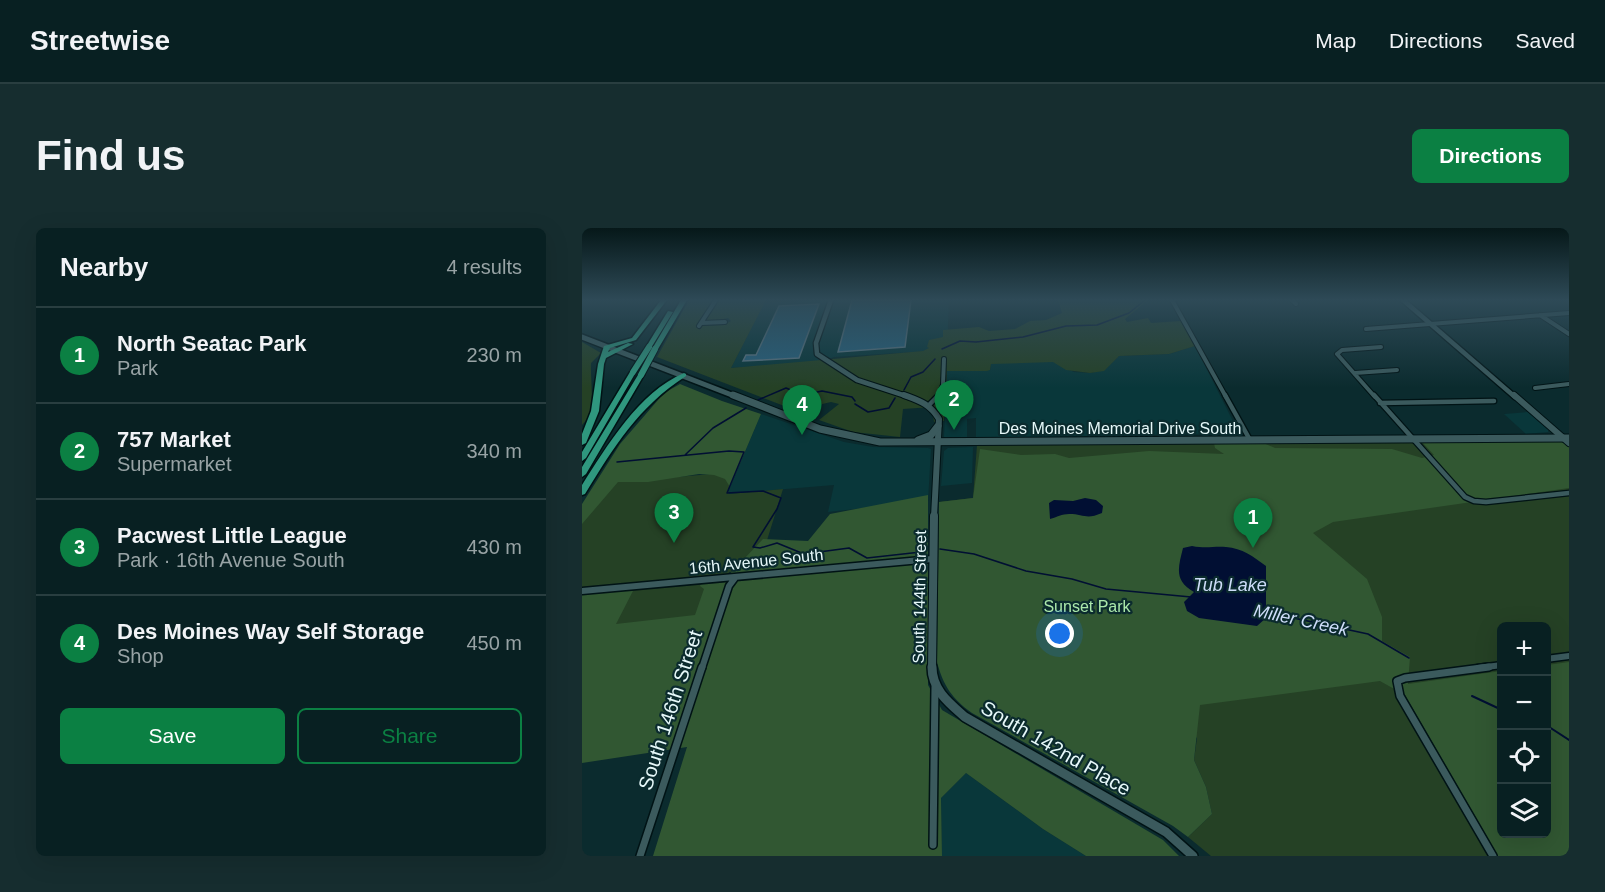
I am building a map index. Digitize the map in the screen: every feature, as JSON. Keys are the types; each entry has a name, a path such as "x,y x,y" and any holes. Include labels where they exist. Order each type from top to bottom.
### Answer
{"highway":[{"path":"582,442 593,420 601,364 608,346 633,339 641,329"},
{"path":"605,356 620,351 639,337 643,329"},
{"path":"652,348 662,329"},
{"path":"582,458 664,329"},
{"path":"582,474 637,373"},
{"path":"582,492 614,442 654,394 684,375"}],"main road":[{"name":"Des Moines Memorial Drive South","path":"582,337 820,429 864,440 938,443 1567,440"},
{"path":"910,442 931,435 938,426"}],"street":[{"path":"821,329 815,348 820,357 858,380 915,398 929,405 941,394 944,359"},
{"path":"1188,329 1250,440"},
{"path":"1437,329 1567,440"},
{"path":"1381,347 1338,352 1340,358 1412,439 1420,445 1461,494 1478,502 1569,493"},
{"path":"1355,373 1397,370"},
{"path":"1535,388 1569,384"},
{"path":"1380,403 1494,401"},
{"name":"South 144th Street","path":"929,405 937,414 938,426 932,559 932,664 935,686 933,845"},
{"name":"16th Avenue South","path":"582,591 932,559"},
{"name":"South 146th Street","path":"640,856 729,586 737,578"},
{"path":"1551,658 1569,656"},
{"path":"1493,856 1396,684 1397,681 1405,678 1497,666"},
{"name":"South 142nd Place","path":"935,686 942,697 965,717 1166,832 1193,856"}],"shaded area":[{"path":"751,329 948,329 947,350 834,357 822,362 731,368"},
{"path":"1195,346 1239,433 976,438 976,418 967,419 967,439 944,437 947,371 990,370 991,364 1005,362 1054,362 1074,372 1090,373 1104,370 1119,356 1169,354"},
{"path":"1528,412 1548,429 1548,432 1526,434 1504,414"},
{"path":"761,414 844,442 873,447 931,449 928,501 828,512 834,485 727,494"},
{"path":"973,447 972,483 941,486 944,451 948,448"},
{"path":"966,773 1043,829 1086,856 942,856 941,798"}],"green space":[{"path":"673,329 751,329 731,368 923,351 929,348 927,347 929,340 943,337 943,330 951,329 1186,329 1195,346 1169,354 1119,356 1104,371 1090,373 1066,370 1053,362 991,364 990,370 987,371 947,371 944,421 934,422 932,407 903,409 900,437 853,432 819,420 839,404 831,402 818,405 814,408 816,415 813,417 657,357"},
{"path":"582,342 601,353 591,363 590,412 582,425"},
{"path":"680,384 761,414 730,487 725,479 714,475 699,474 648,482 618,482 582,524 582,504 620,444 664,393"},
{"path":"1562,440 1569,446 1569,667 1551,669 1551,622 1497,622 1497,678 1395,692 1489,856 1211,856 1188,837 1212,814 1206,787 1194,760 1197,738 939,502 973,498 977,445"},
{"name":"Sunset Park","path":"1562,440 1569,446 1569,488 1333,522 1313,533 1367,579 1382,617 1382,641 1410,657 1408,684 1497,672 1497,838 1551,838 1551,664 1569,662 1569,856 1498,856 1405,695 1380,681 1200,705 1194,760 1206,787 1212,814 1188,837 1173,826 972,713 954,697 942,678 937,662 939,502 973,498 980,449 1021,455 1055,454 1069,458 1149,451 1224,454 1215,448 1214,443 1261,442 1275,448 1392,449 1422,458 1434,455 1421,441"},
{"path":"736,472 728,490 729,494 783,489 758,569 729,572 713,616 610,627 582,599 582,518 604,483"},
{"path":"928,495 928,685 942,710 1163,840 1179,856 1086,856 1043,829 966,773 941,798 942,856 653,856 687,747 582,763 582,593 634,589 616,624 695,615 704,589 700,586 701,583 723,581 763,539 808,541 830,514"}],"water":[{"path":"1085,498 1096,500 1103,506 1102,513 1088,516 1066,514 1050,519 1049,503 1054,500 1073,501"},
{"name":"Tub Lake","path":"1192,546 1237,549 1266,566 1266,618 1257,626 1199,618 1187,611 1184,602 1194,592 1180,579 1179,568 1183,548"}],"building":[{"path":"768,329 810,329 799,358 743,361 746,355 756,355"},
{"path":"844,329 907,329 905,347 838,352"}],"waterway":[{"path":"942,349 960,341 976,342 1023,337 1053,329"},
{"path":"904,390 911,377 923,372 935,359"},
{"name":"Miller Creek","path":"758,400 786,388 803,395 822,391 852,397 855,401"},
{"path":"855,404 868,412 889,408 895,398"},
{"name":"Miller Creek","path":"685,455 713,428 746,408"},
{"name":"Miller Creek","path":"617,462 729,451 744,452 727,493 763,491 781,498 777,509 753,547 760,548 777,543 804,554 849,548 867,558 921,552"},
{"name":"Miller Creek","path":"940,549 974,554 1026,571 1072,579 1106,589 1191,597"},
{"name":"Miller Creek","path":"1266,612 1368,634 1409,658"},
{"name":"Miller Creek","path":"1472,696 1497,708"},
{"name":"Miller Creek","path":"1551,728 1569,740"}],"place":[{"name":"757 Market","path":"954,430"},
{"name":"Des Moines Way Self Storage","path":"802,435"},
{"name":"Pacwest Little League","path":"674,543"},
{"name":"North Seatac Park","path":"1253,548"}]}
